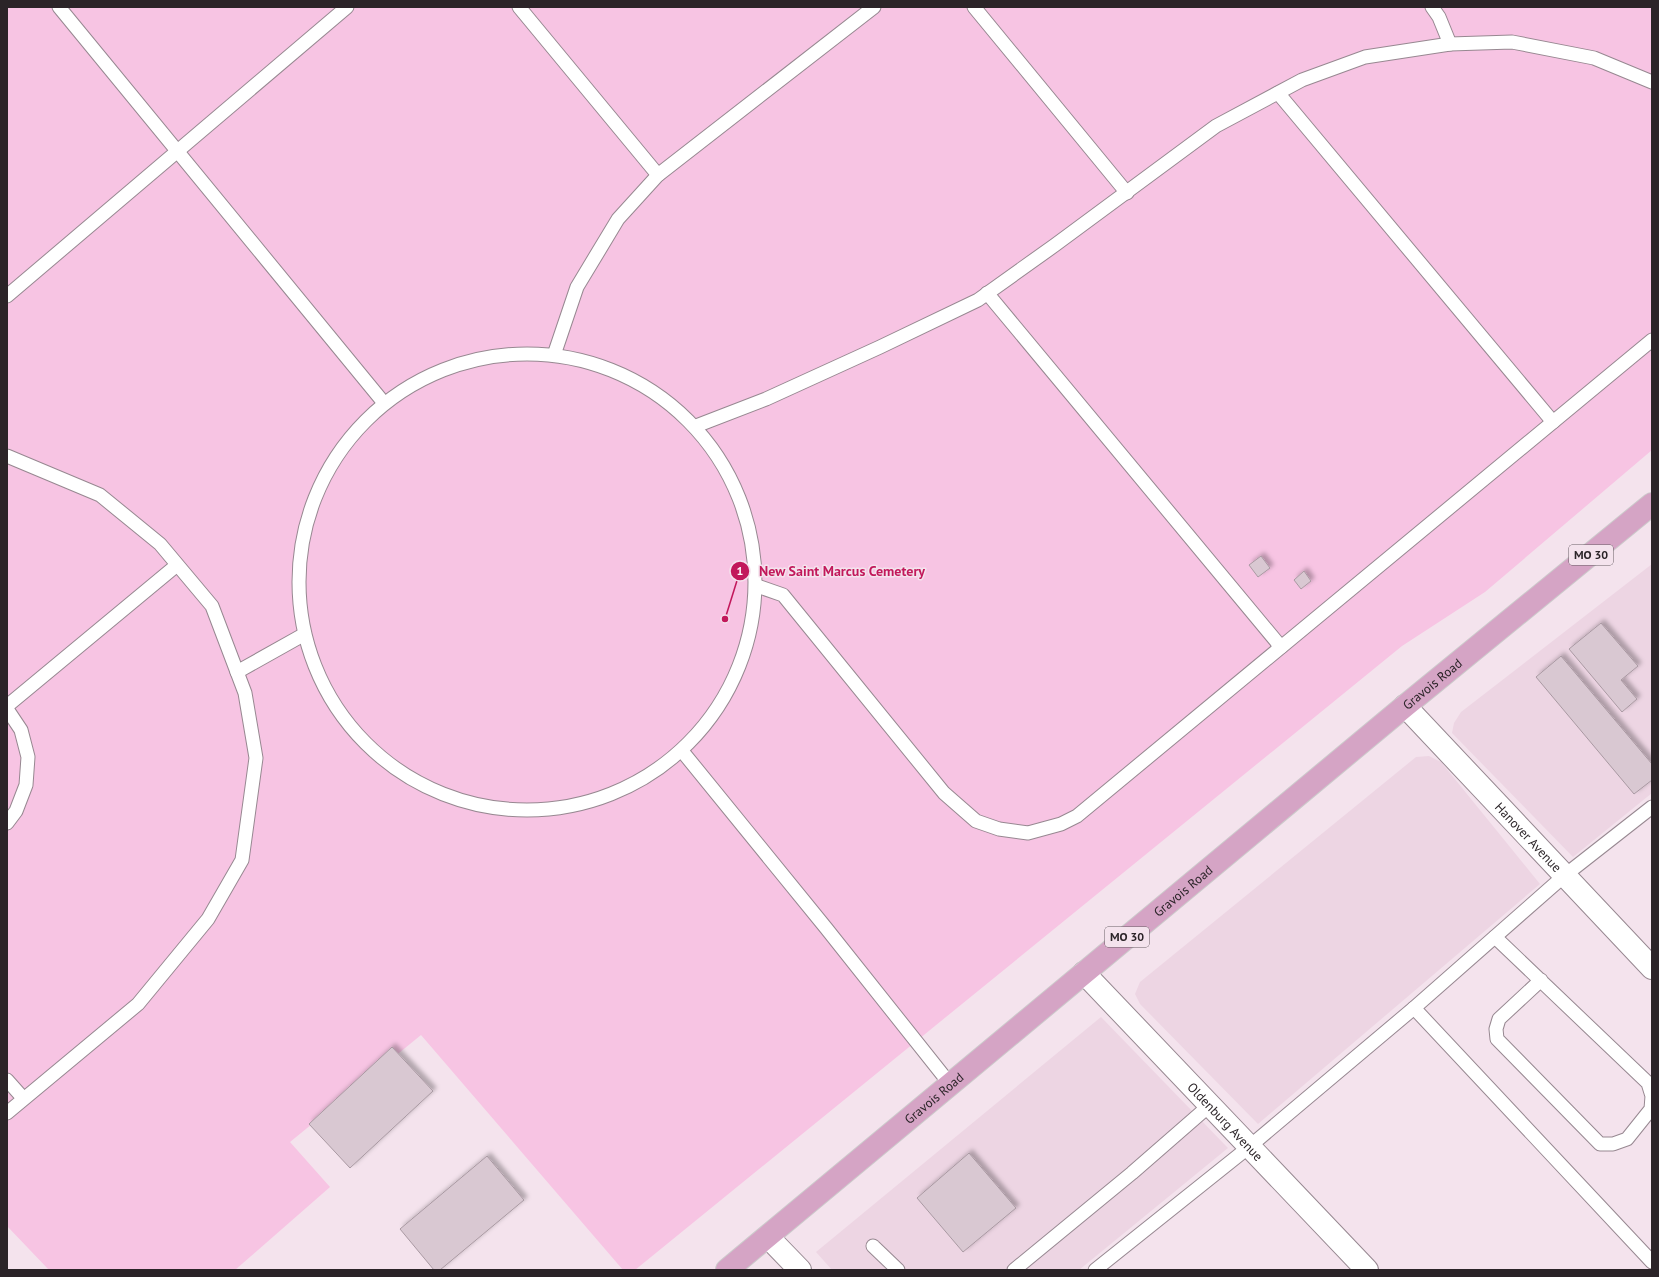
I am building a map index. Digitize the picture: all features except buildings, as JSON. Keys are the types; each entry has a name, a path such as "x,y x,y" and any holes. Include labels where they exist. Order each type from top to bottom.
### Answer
{"main road":[{"name":"Gravois Road","path":"727,1270 1405,706 1652,504"}],"street":[{"name":"Hanover Avenue","path":"1405,706 1652,968"},
{"name":"Oldenburg Avenue","path":"1084,973 1367,1270"},
{"path":"768,1237 800,1270"}],"lane":[{"path":"59,7 384,403"},
{"path":"7,296 347,7"},
{"path":"519,7 658,175"},
{"path":"554,355 577,287 618,219 658,175 874,7"},
{"path":"974,7 1127,193"},
{"path":"1432,7 1439,17 1450,44"},
{"path":"696,426 766,398 880,347 978,300 1127,193 1216,126 1302,80 1365,57 1450,44 1512,42 1594,58 1652,82"},
{"path":"1278,93 1553,422"},
{"path":"987,293 1281,647"},
{"path":"757,586 783,595 944,793 976,821 1000,829 1028,833 1061,824 1077,816 1652,340"},
{"path":"554,355 607,367 654,392 696,426 729,473 748,521 757,586 748,647 722,704 682,751 626,789 560,809 493,808 428,789 372,750 329,698 304,635 298,571 310,507 339,450 384,403 436,372 494,356 554,355"},
{"path":"7,456 100,495 160,544 212,606 245,693 256,758 242,860 208,919 138,1004 22,1098 7,1113"},
{"path":"7,706 177,565"},
{"path":"237,672 304,635"},
{"path":"7,709 20,730 28,757 26,785 16,811 7,823"},
{"path":"682,751 826,928 950,1084"},
{"path":"1095,1270 1250,1147 1414,1008 1564,876 1652,807"},
{"path":"1495,937 1541,980 1648,1083 1652,1096 1651,1109 1627,1139 1613,1144 1600,1144 1497,1039 1496,1029 1499,1019 1541,980"},
{"path":"1414,1008 1652,1262"},
{"path":"7,1080 22,1098"},
{"path":"1014,1270 1132,1173 1210,1105"},
{"path":"873,1246 898,1270"}],"shaded area":[{"path":"7,7 1652,7 1652,450 1485,592 1402,646 635,1270 623,1270 421,1035 290,1142 330,1187 235,1270 49,1270 7,1226"},
{"path":"1652,564 1652,793 1573,857 1452,733 1454,723 1461,712"},
{"path":"1429,756 1441,762 1540,884 1258,1124 1140,1004 1135,994 1140,982 1416,757"},
{"path":"1101,1017 1228,1148 1079,1270 832,1270 816,1252"}],"place":[{"name":"New Saint Marcus Cemetery","path":"725,619"}]}
